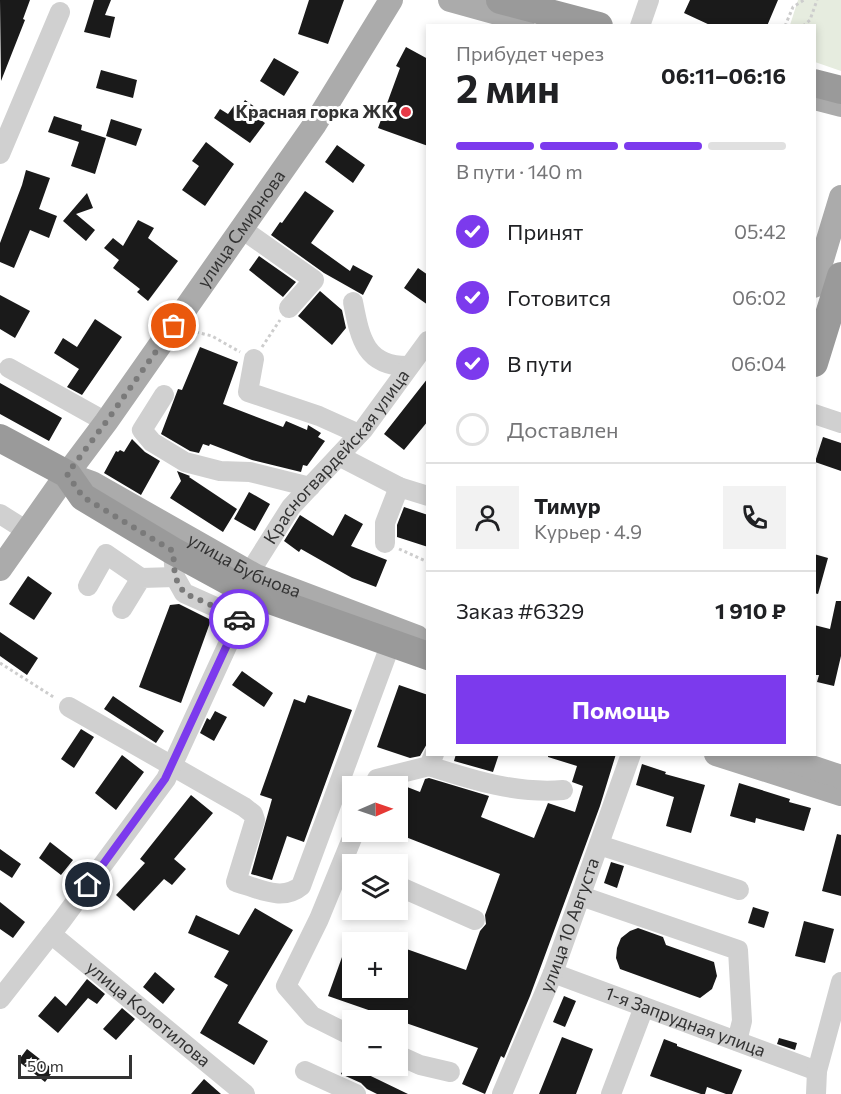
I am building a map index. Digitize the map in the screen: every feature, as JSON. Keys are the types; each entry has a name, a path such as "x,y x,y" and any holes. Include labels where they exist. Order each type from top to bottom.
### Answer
{"highway":[{"path":"500,0 591,24"},
{"path":"816,84 841,90"},
{"path":"816,357 841,276"},
{"name":"улица Бубнова","path":"0,438 67,474 83,497 174,564 249,595 426,655"}],"main road":[{"name":"улица Смирнова","path":"0,569 242,230 315,124 392,0"},
{"path":"450,0 535,24"},
{"path":"816,99 841,105"},
{"path":"816,279 841,197"},
{"name":"улица Бубнова","path":"67,474 92,483 249,595 426,640"},
{"path":"722,756 841,794"},
{"path":"779,756 841,777"}],"street":[{"path":"641,24 649,0"},
{"path":"0,154 60,12"},
{"path":"242,230 314,280 289,308"},
{"path":"353,302 360,336 376,359 392,366 409,366"},
{"name":"Красногвардейская улица","path":"0,999 51,934 165,779 249,595 255,564 291,507 359,434 426,344"},
{"path":"254,359 248,392 319,416 359,434"},
{"path":"9,368 106,422"},
{"path":"164,395 142,430 152,442 185,462 220,471 250,472 310,487"},
{"path":"816,415 841,423"},
{"path":"339,456 399,487 426,495"},
{"path":"385,543 386,523 399,487"},
{"path":"0,514 27,531"},
{"path":"88,586 106,554 141,578"},
{"path":"122,609 141,578 174,564"},
{"path":"69,707 253,814 255,820 236,882 281,895 292,894 301,886 391,643"},
{"name":"улица 10 Августа","path":"502,1094 553,973 631,756"},
{"path":"386,776 431,760 469,779 544,792 563,790"},
{"path":"599,845 739,890"},
{"path":"342,875 286,986 312,1016 342,1030"},
{"path":"408,890 475,920"},
{"path":"581,896 738,950 742,1020 737,1041"},
{"name":"улица Колотилова","path":"51,934 245,1094"},
{"name":"1-я Запрудная улица","path":"553,973 817,1071"},
{"path":"816,1094 817,1071 841,982"},
{"path":"610,1094 644,1007"},
{"path":"408,1060 420,1065 450,1072"},
{"path":"305,1071 356,1094"}],"path":[{"path":"786,24 793,7 804,0"},
{"path":"805,24 810,20 817,0"},
{"path":"196,332 212,336 254,359 289,308"},
{"path":"385,543 426,561"},
{"path":"0,663 69,707"}],"shaded area":[{"path":"798,0 841,0 841,71 816,62 816,24 790,24"}],"building":[{"path":"0,0 30,0 23,19 25,20 1,81"},
{"path":"94,0 111,0 105,15 115,17 110,38 84,32"},
{"path":"309,0 344,0 328,44 298,34"},
{"path":"690,0 778,0 768,24 708,24 684,13"},
{"name":"Красная горка ЖК","path":"406,47 426,58 426,145 378,128 400,68 396,66"},
{"path":"274,58 299,72 284,96 260,81"},
{"path":"101,70 137,80 133,98 96,88"},
{"path":"245,100 262,112 258,118 265,123 250,143 214,118 220,109 228,114 236,103 241,106"},
{"path":"54,116 82,125 81,130 106,138 95,174 71,166 79,142 48,132"},
{"path":"111,119 142,129 136,146 106,136"},
{"path":"206,142 234,164 205,206 182,190 199,166 192,161"},
{"path":"337,145 365,165 353,183 325,162"},
{"path":"26,170 50,178 39,209 57,216 49,238 30,230 14,268 0,262 0,243"},
{"path":"305,191 334,211 311,243 350,271 353,265 373,276 363,295 324,273 271,235"},
{"path":"87,193 93,208 76,214 95,230 86,241 63,221"},
{"path":"138,220 154,228 148,238 178,261 148,301 137,292 140,289 113,268 119,260 104,248 113,238 123,246"},
{"path":"259,256 296,282 283,297 249,270"},
{"path":"418,268 426,274 426,304 404,288"},
{"path":"320,291 342,310 346,328 332,345 298,316"},
{"path":"0,295 30,311 15,338 0,329"},
{"path":"95,319 122,337 82,395 67,387 79,369 54,353 63,338 77,347"},
{"path":"200,347 238,362 223,404 283,427 286,421 307,430 308,425 321,433 318,437 325,441 307,466 303,465 301,472 252,460 210,444 209,446 203,444 199,453 190,451 161,434 178,389 182,390"},
{"path":"426,381 426,423 404,450 384,434"},
{"path":"0,383 62,418 49,441 0,414"},
{"path":"823,437 841,443 841,471 816,462"},
{"path":"132,439 145,452 160,461 141,495 104,473 116,451 124,452"},
{"path":"177,471 190,476 237,509 223,532 170,498 181,481"},
{"path":"249,492 270,504 255,531 234,519"},
{"path":"404,507 426,514 426,546 397,537 397,525"},
{"path":"345,514 363,524 351,546 387,560 376,587 352,578 301,549 299,552 284,541 300,515 333,536"},
{"path":"816,555 828,558 818,594 816,594"},
{"path":"28,576 52,593 34,620 9,604"},
{"path":"836,601 841,601 841,656 834,686 817,682 819,675 816,675 816,626 830,629"},
{"path":"179,604 211,620 181,703 139,687 170,605"},
{"path":"0,632 38,658 27,675 0,656"},
{"path":"242,671 273,693 264,707 232,685"},
{"path":"399,685 426,694 426,746 420,756 410,758 377,747"},
{"path":"308,695 352,710 304,842 287,836 272,880 251,874 272,799 260,795 294,699 305,703"},
{"path":"113,696 164,731 156,743 104,709"},
{"path":"215,711 227,717 214,741 200,733 207,718 210,720"},
{"path":"81,729 94,737 74,768 61,759"},
{"path":"122,755 144,772 116,810 95,793"},
{"path":"455,756 498,756 493,772 454,761"},
{"path":"548,756 615,756 600,806 530,996 504,1058 501,1056 485,1094 462,1084 478,1048 408,1024 408,1010 368,1010 328,996 342,957 342,998 408,998 408,950 466,970 480,931 486,924 485,915 500,874 408,838 408,787 420,792 425,779 429,778 489,796 481,817 534,838 548,803 575,812 583,786 572,782 577,766"},
{"path":"642,764 666,772 665,774 705,785 691,833 666,826 674,797 636,785"},
{"path":"739,783 811,808 804,831 756,818 755,823 730,816"},
{"path":"191,795 213,813 174,859 186,869 172,885 164,879 134,911 116,895 145,863 140,859"},
{"path":"837,834 841,835 841,896 822,891"},
{"path":"50,842 73,860 61,875 39,858"},
{"path":"0,849 21,864 12,878 0,870"},
{"path":"611,862 624,866 617,888 604,883"},
{"path":"0,902 25,922 13,938 0,929"},
{"path":"753,907 769,912 764,928 748,923"},
{"path":"255,908 293,930 238,1023 268,1041 254,1065 200,1033 228,985 214,977 229,951 188,933 196,915 239,935"},
{"path":"804,921 834,929 825,963 795,956"},
{"path":"638,928 663,937 666,945 714,962 717,976 712,989 700,998 620,969 616,958 621,938"},
{"path":"155,972 175,989 163,1004 143,987"},
{"path":"87,979 105,994 97,1004 88,998 58,1033 38,1016 55,996 66,1006"},
{"path":"564,996 576,1001 565,1027 553,1022"},
{"path":"122,1008 135,1019 116,1040 103,1029"},
{"path":"562,1037 593,1049 576,1094 539,1094"},
{"path":"779,1038 797,1043 795,1050 777,1044"},
{"path":"664,1039 742,1070 732,1094 707,1087 705,1094 701,1094 650,1076"},
{"path":"27,1049 54,1070 45,1082 18,1061"},
{"path":"345,1076 371,1076 408,1094 377,1094"},
{"path":"204,1079 221,1094 191,1094"}],"way so far":[{"path":"174,326 67,474 83,497 173,551 175,577 184,593 239,619"}],"place":[{"name":"Красная горка ЖК","path":"406,112"}],"route":[{"path":"88,885 165,779 239,619"}]}
